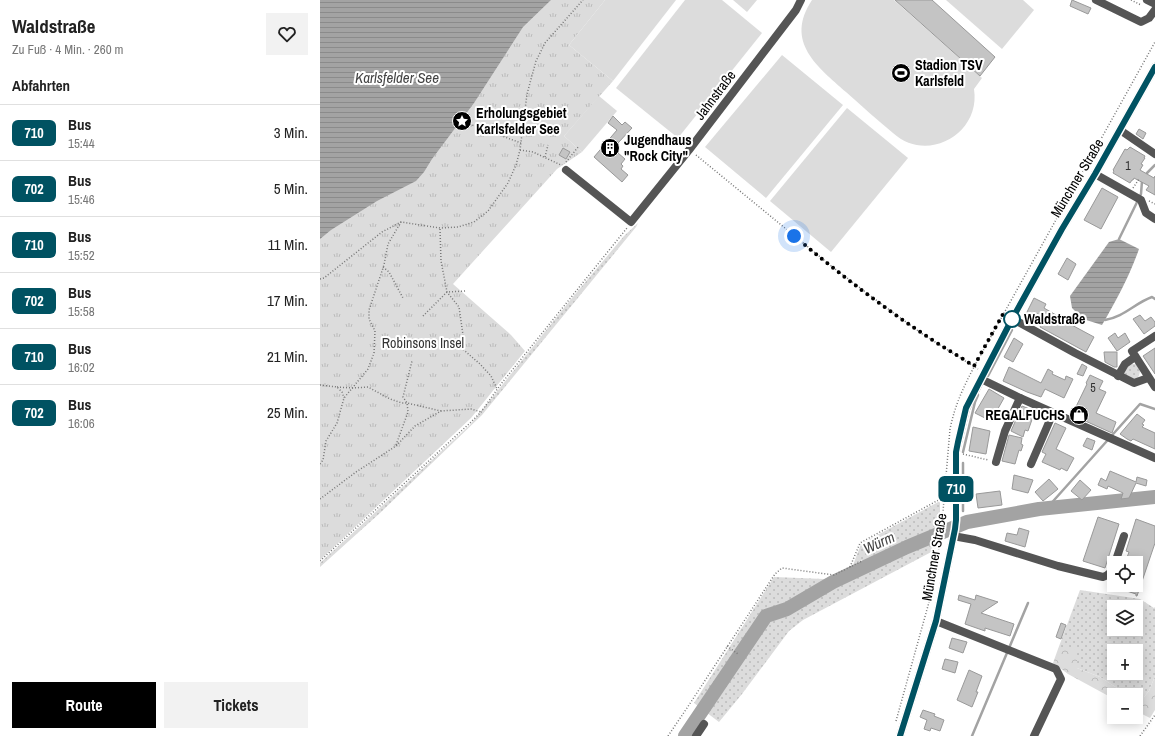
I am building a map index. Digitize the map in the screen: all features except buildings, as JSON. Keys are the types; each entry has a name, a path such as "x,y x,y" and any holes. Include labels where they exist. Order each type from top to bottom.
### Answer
{"street":[{"name":"Jahnstraße","path":"631,222 689,150 796,10 801,0"},
{"path":"1096,0 1141,22 1149,18 1155,10"},
{"path":"1147,0 1155,4"},
{"name":"Münchner Straße","path":"900,736 936,621 954,533 956,520 956,452 966,408 1062,229 1095,174 1155,67"},
{"path":"1120,130 1155,154"},
{"path":"566,170 631,222"},
{"path":"1095,174 1136,196 1146,213 1155,219"},
{"path":"1013,318 1075,354 1118,376 1134,383 1148,378"},
{"path":"1155,336 1132,351 1155,388"},
{"path":"1118,376 1125,364 1135,357"},
{"path":"981,379 1155,458"},
{"path":"996,462 1005,431 1020,398"},
{"path":"1031,464 1054,413"},
{"path":"954,533 1058,566 1103,577 1107,576"},
{"path":"1117,556 1124,536"},
{"name":"Münchner Straße","path":"936,621 1056,669 1061,679 1034,736"},
{"path":"696,736 704,724"}],"path":[{"path":"320,279 324,278 382,232 401,222 440,228 458,227 474,222 488,211 508,183 516,165 520,150 527,94 536,61 546,43 583,0"},
{"path":"689,150 836,270 921,333 974,366 1155,42"},
{"path":"464,122 521,143"},
{"path":"545,157 548,145"},
{"path":"520,150 533,152 556,161 566,168 566,161 579,146"},
{"path":"1136,196 1139,179"},
{"path":"320,464 323,460 326,441 337,423 344,398 368,369 374,353 375,331 369,319 369,310 383,267 388,244 401,222"},
{"path":"320,561 470,423 631,222"},
{"path":"440,228 441,261 447,292 459,307 463,335 458,345 480,364 491,376 497,389"},
{"path":"383,267 389,272 402,298"},
{"path":"423,316 447,292 466,290"},
{"path":"396,446 408,412 407,403 403,397 412,361"},
{"path":"320,385 352,388 368,386 390,399 402,403 441,411 471,409 480,412"},
{"path":"338,387 344,398"},
{"path":"320,499 356,472 396,446 415,426 441,411"},
{"path":"956,452 996,462"},
{"path":"850,567 860,543 944,497"},
{"path":"896,721 931,595 942,535 943,521"},
{"path":"668,736 775,574 782,568 834,575 862,562"},
{"path":"727,646 738,654"},
{"path":"1140,736 1155,715"}],"green space":[{"name":"Robinsons Insel","path":"320,0 605,0 569,45 613,81 564,136 582,152 557,169 453,284 511,335 525,351 471,418 320,560"},
{"path":"605,0 676,0 613,81 569,45"},
{"path":"685,0 722,0 762,33 678,138 616,88"},
{"path":"733,0 757,0 747,12"},
{"name":"Stadion TSV Karlsfeld","path":"812,0 894,0 982,78 974,89 974,105 969,119 960,131 949,140 935,145 921,146 907,142 875,118 825,73 808,52 803,41 802,29 804,15"},
{"path":"946,0 1023,0 1034,10 1002,49"},
{"path":"782,55 843,105 766,198 705,147"},
{"path":"599,96 617,111 582,152 564,136"},
{"path":"847,108 908,158 831,252 770,201"},
{"path":"638,223 482,415 380,513 320,567 320,563 470,425 572,298 624,236"},
{"path":"1130,364 1136,364 1140,371 1139,376 1135,380 1124,374 1124,369"},
{"path":"940,501 940,526 935,550 803,620 789,631 719,722 694,703 774,577 824,579 834,577 864,562 862,560 853,565 861,544"},
{"path":"1080,590 1142,600 1107,600 1107,636 1143,636 1143,601 1154,608 1155,607 1155,676 1149,691 1144,697 1143,688 1117,688 1100,677 1077,668 1058,649"},
{"path":"1067,646 1077,650 1077,668 1100,677 1117,688 1107,688 1107,695 1068,674 1053,663 1058,649"},
{"path":"1155,676 1155,710 1150,718 1143,714 1143,697 1149,691"}],"water":[{"name":"Karlsfelder See","path":"320,0 551,0 523,27 474,103 416,181 377,201 331,230 320,239"},
{"path":"1119,239 1139,249 1131,268 1102,325 1083,319 1072,308 1070,296 1109,242"}],"waterway":[{"path":"1147,173 1155,165"},
{"path":"1119,239 1141,194 1142,181"},
{"path":"1105,320 1118,316 1152,297 1155,299"},
{"path":"988,376 1012,330"},
{"path":"963,452 978,395"},
{"path":"1047,508 1140,404 1155,409"},
{"path":"963,463 963,511"},
{"name":"Würm","path":"685,736 766,616 787,609 833,582 907,547 967,522 1039,509 1155,497"},
{"path":"972,736 1028,603"}],"bus line":[{"name":"710","path":"900,736 936,621 955,529 956,452 966,408 1011,321 1155,67"}],"place":[{"name":"Stadion TSV Karlsfeld","path":"901,73"},
{"name":"Erholungsgebiet Karlsfelder See","path":"462,121"},
{"name":"Jugendhaus \"Rock City\"","path":"610,148"},
{"name":"Waldstraße","path":"1012,319"},
{"name":"REGALFUCHS","path":"1079,415"}],"route":[{"path":"794,236 921,333 974,366 1003,314 1012,319"}]}
